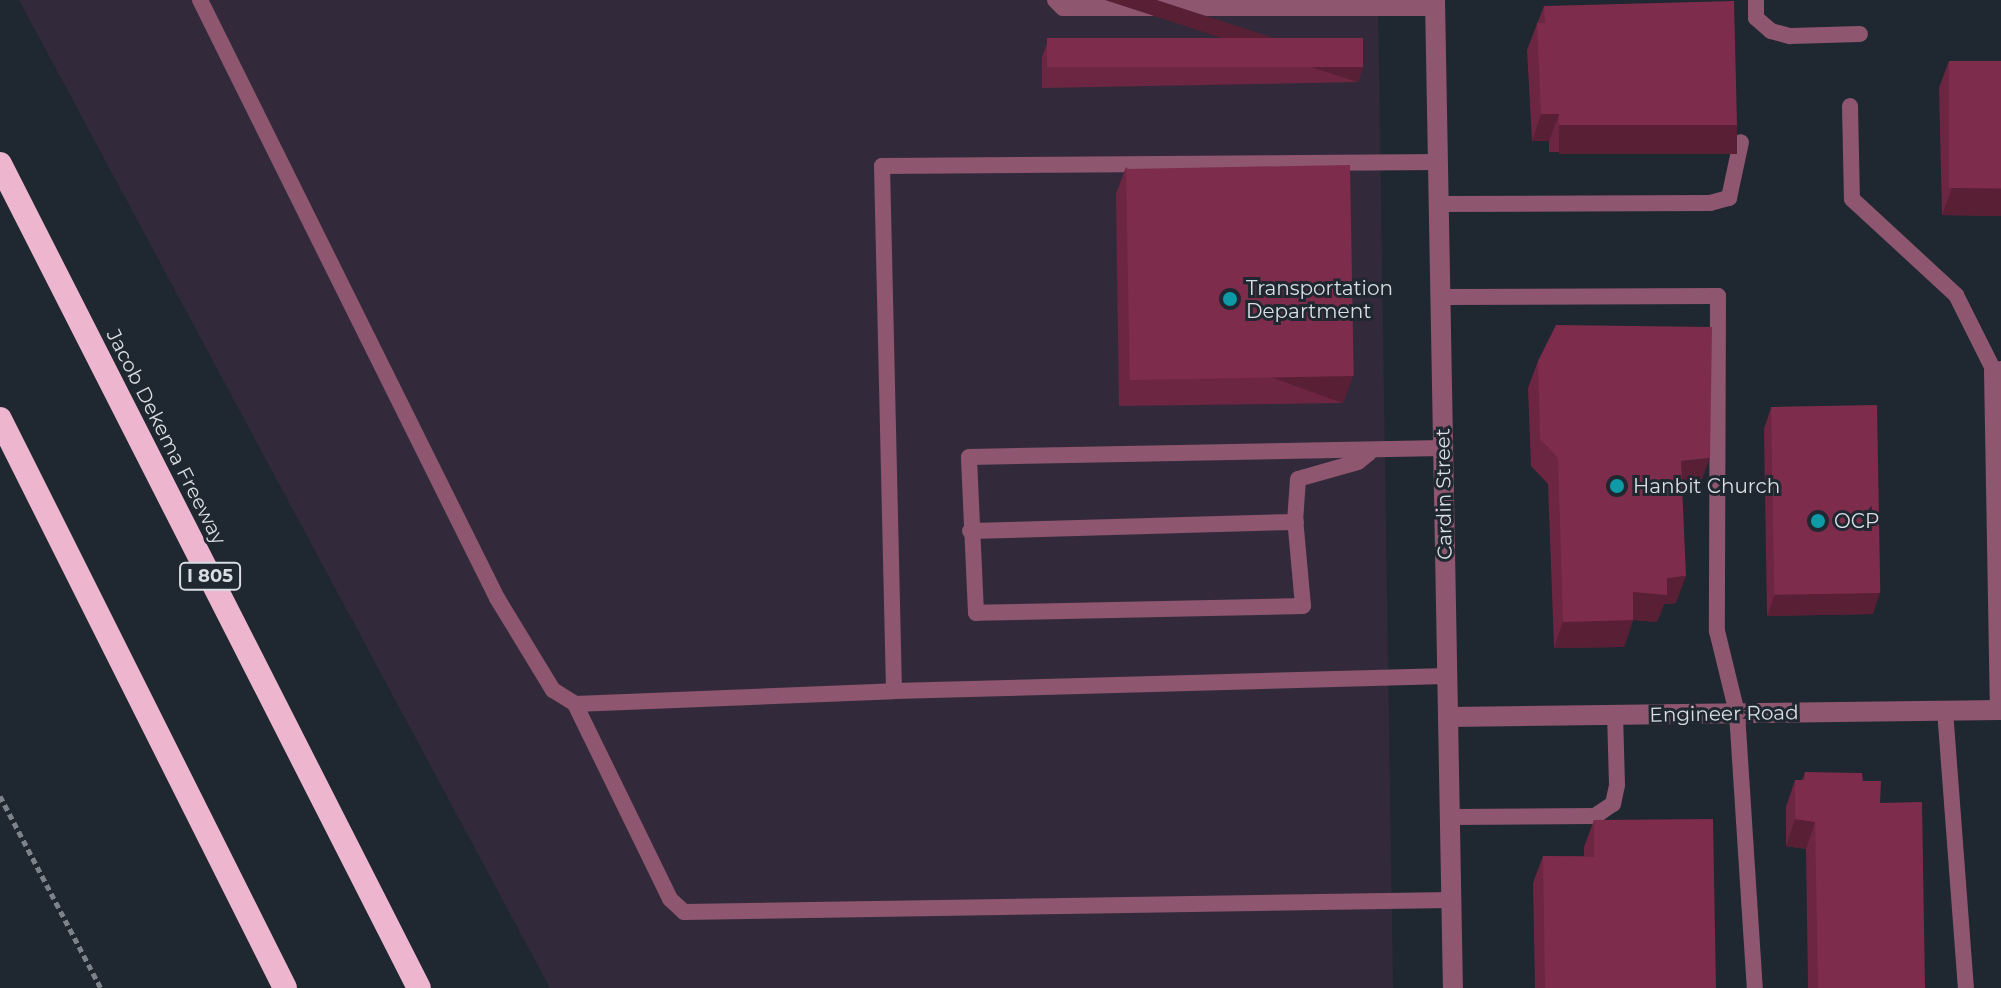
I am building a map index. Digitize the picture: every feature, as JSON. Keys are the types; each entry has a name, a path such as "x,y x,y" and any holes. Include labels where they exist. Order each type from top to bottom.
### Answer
{"highway":[{"name":"Jacob Dekema Freeway","path":"0,164 419,988"},
{"path":"0,419 285,988"}],"street":[{"name":"Cardin Street","path":"1435,4 1453,988"},
{"path":"1998,370 2001,710"},
{"name":"Engineer Road","path":"1448,717 2001,710"}],"lane":[{"path":"200,0 497,598 553,690 575,704 670,899 684,912 1451,900"},
{"path":"1055,0 1063,8 1190,4 1435,4"},
{"path":"1756,0 1756,18 1771,31 1790,36 1860,34"},
{"path":"1850,106 1852,199 1956,295 1998,370"},
{"path":"1439,204 1710,203 1729,198 1741,142"},
{"path":"894,691 882,166 1438,162"},
{"path":"1440,297 1718,296 1717,631 1737,713 1755,988"},
{"path":"1369,453 1358,462 1298,479 1296,522 1303,606 976,613 969,457 1359,447 1369,453 1443,448"},
{"path":"970,531 1296,522"},
{"path":"575,704 894,691 1447,676"},
{"path":"1945,710 1966,988"},
{"path":"1450,817 1595,816 1613,804 1617,785 1615,715"}],"path":[{"path":"0,796 101,988"}],"shaded area":[{"path":"19,0 1378,0 1393,988 550,988"}],"building":[{"path":"1734,1 1737,125 1559,125 1559,114 1541,114 1537,23 1545,23 1544,6"},
{"path":"1047,38 1363,38 1363,67 1047,67"},
{"path":"1949,61 2001,61 2001,188 1949,188"},
{"name":"Transportation Department","path":"1350,165 1354,376 1130,380 1126,169"},
{"name":"Hanbit Church","path":"1556,325 1712,327 1710,458 1681,461 1686,576 1667,578 1667,595 1633,592 1633,620 1563,622 1558,458 1540,439 1538,361"},
{"name":"OCP","path":"1877,405 1880,593 1774,595 1771,407"},
{"path":"1805,772 1862,773 1863,781 1881,781 1880,803 1922,802 1925,988 1818,988 1815,822 1795,819 1795,780 1805,780"},
{"path":"1713,819 1716,988 1545,988 1543,856 1594,857 1594,820"}],"place":[{"name":"Transportation Department","path":"1230,299"},
{"name":"Hanbit Church","path":"1617,486"},
{"name":"OCP","path":"1818,521"}]}
